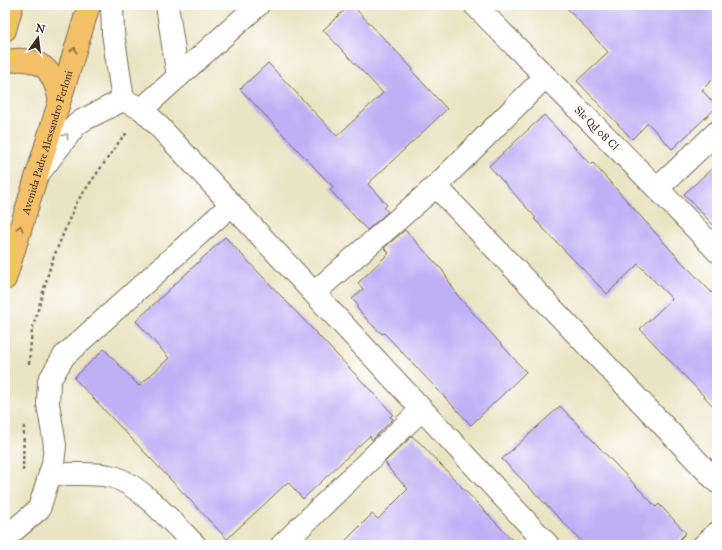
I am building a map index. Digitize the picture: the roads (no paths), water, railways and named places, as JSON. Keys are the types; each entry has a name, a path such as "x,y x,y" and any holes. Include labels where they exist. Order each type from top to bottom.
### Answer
{"main road":[{"path":"5,30 12,5"},
{"name":"Avenida Padre Alessandro Ferloni","path":"5,279 59,97 89,5"},
{"path":"5,63 11,60 27,60 47,70 55,82 59,97"}],"street":[{"path":"112,5 113,33 139,110 314,292 421,410 548,545"},
{"path":"167,5 178,77"},
{"path":"35,179 76,125 82,120 139,110 258,5"},
{"name":"Sle Qd 08 Cl","path":"475,5 545,77 658,188 717,251"},
{"path":"314,292 436,186 545,77"},
{"path":"658,188 717,132"},
{"path":"436,186 717,482"},
{"path":"5,538 39,510 54,464 55,445 48,404 49,381 64,356 231,206"},
{"path":"282,545 421,410"},
{"path":"50,474 110,476 124,481 139,491 195,545"},
{"path":"704,545 717,533"}]}
